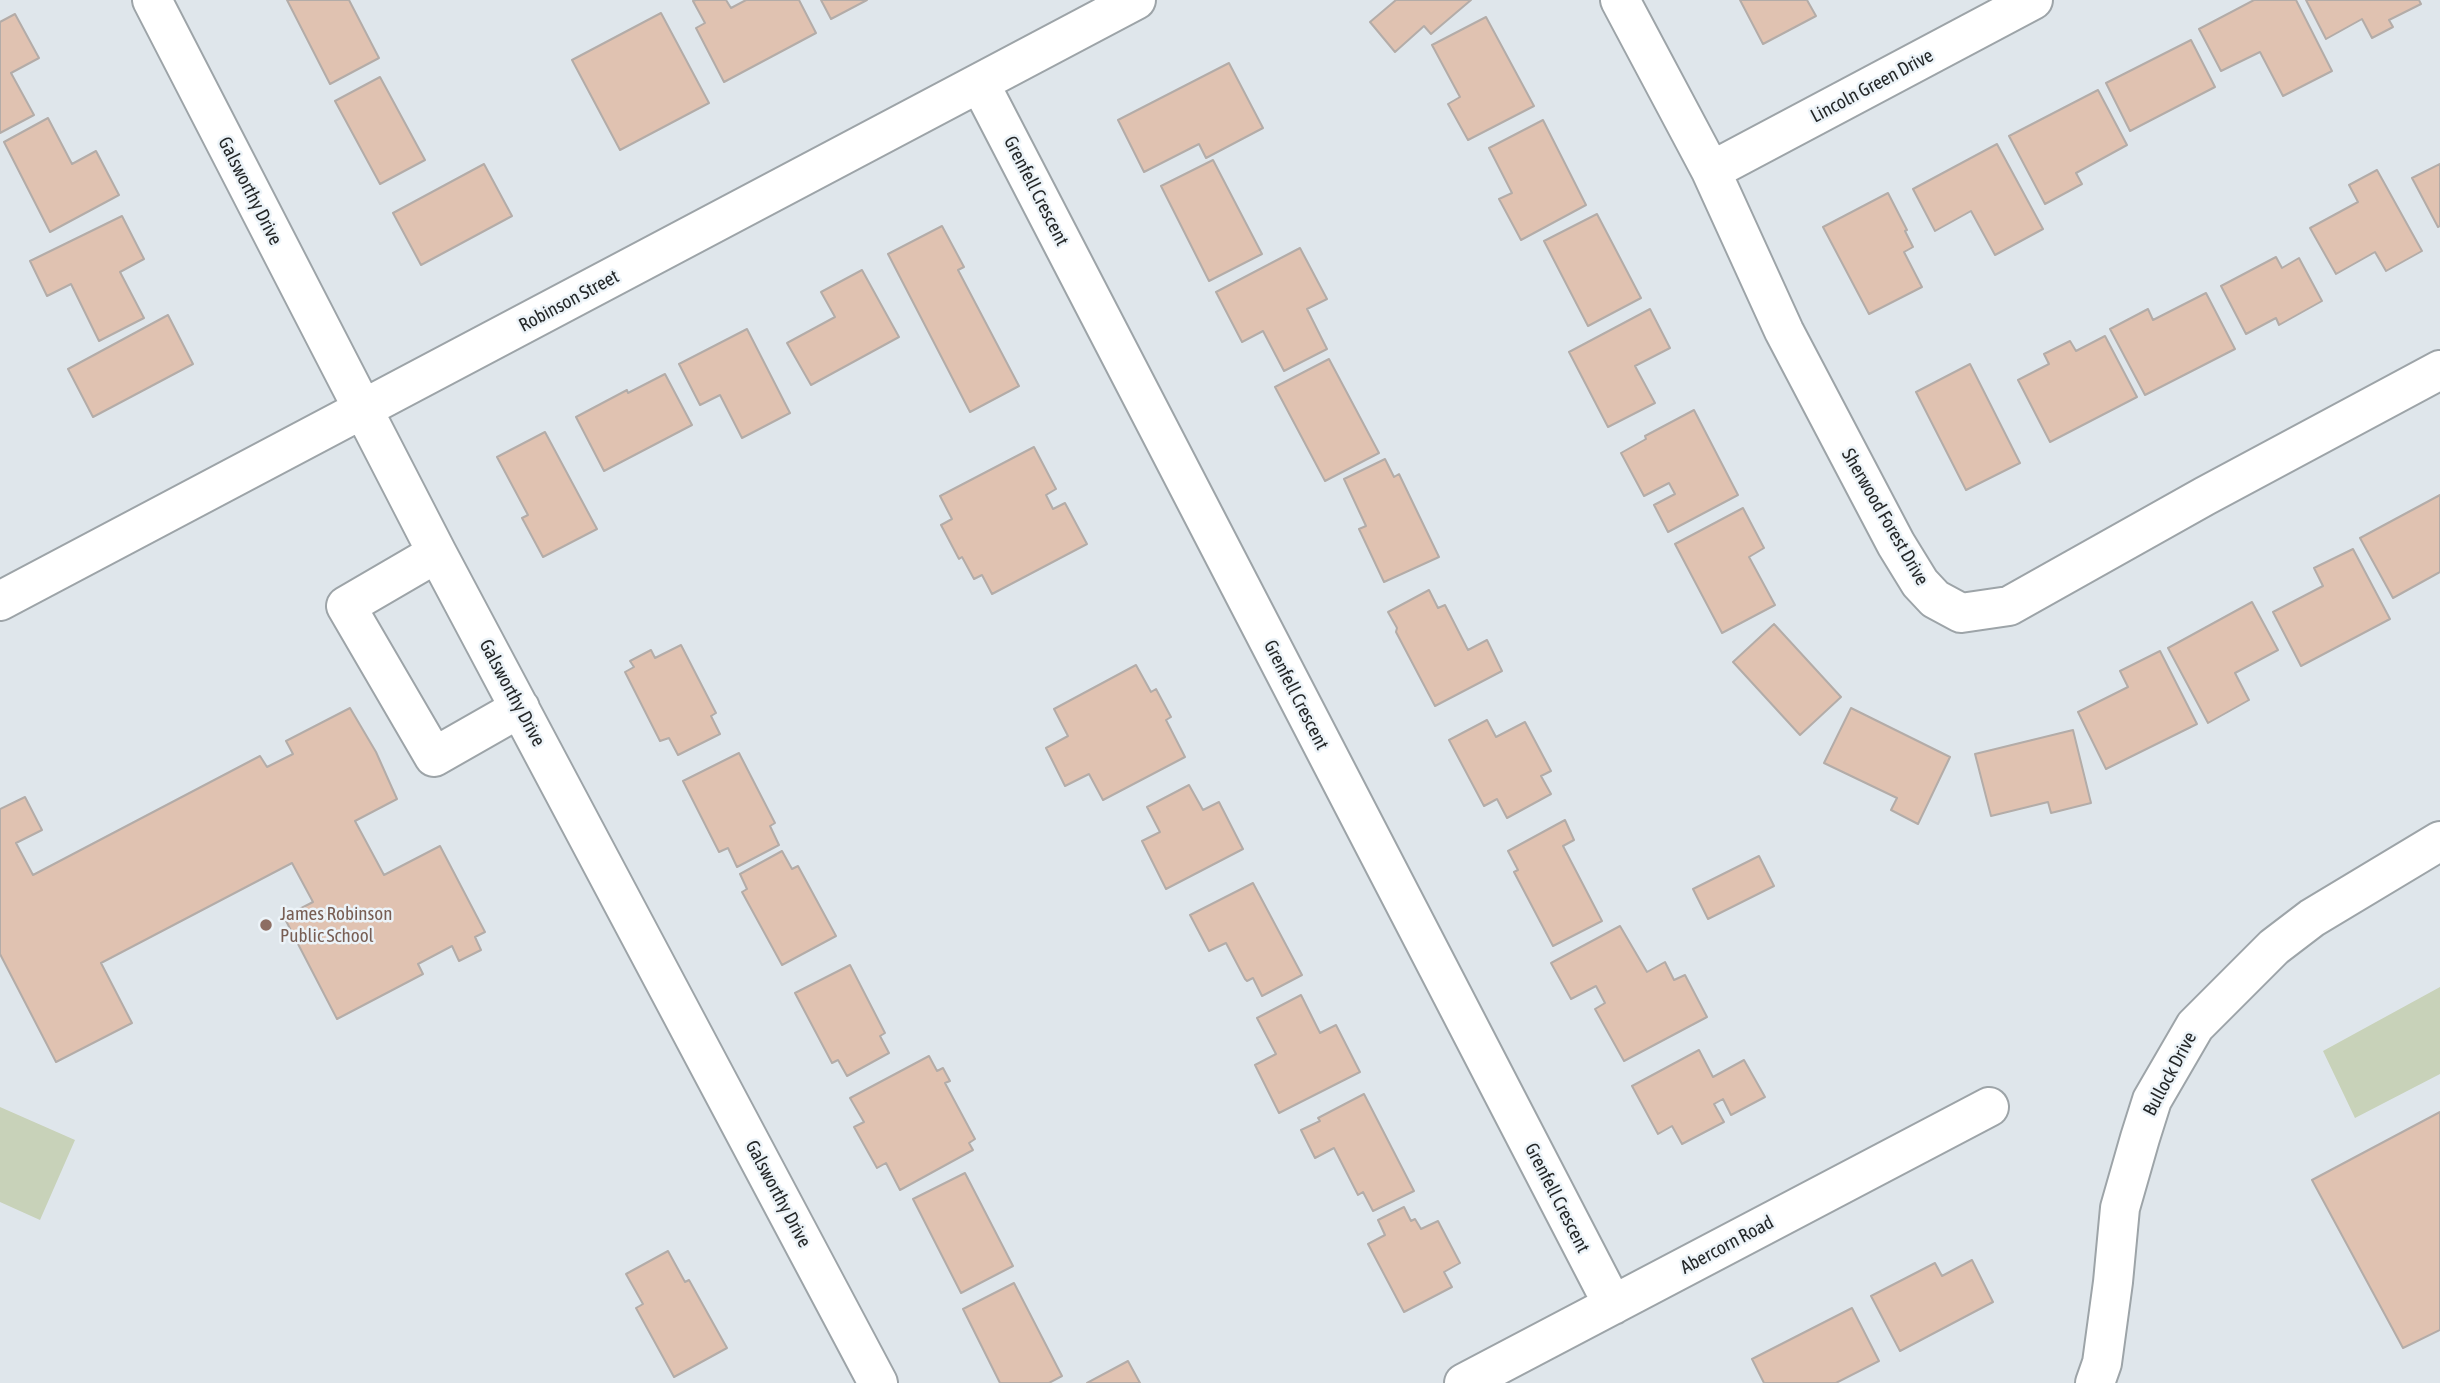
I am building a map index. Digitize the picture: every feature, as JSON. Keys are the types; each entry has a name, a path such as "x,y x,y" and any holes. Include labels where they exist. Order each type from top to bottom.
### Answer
{"street":[{"name":"Galsworthy Drive","path":"152,0 362,411 878,1383"},
{"name":"Robinson Street","path":"0,601 1136,0"},
{"name":"Sherwood Forest Drive","path":"1620,0 1711,171 1784,331 1896,544 1920,583 1935,599 1961,613 2009,606 2205,496 2440,370"},
{"name":"Lincoln Green Drive","path":"1711,171 2033,0"},
{"name":"Grenfell Crescent","path":"980,84 1613,1305"},
{"path":"437,552 346,606 434,757 520,708"},
{"name":"Bullock Drive","path":"2095,1383 2102,1363 2120,1208 2133,1161 2152,1100 2195,1026 2274,947 2312,918 2440,841"},
{"name":"Abercorn Road","path":"1464,1383 1989,1107"}],"green space":[{"path":"2440,987 2440,1074 2355,1118 2323,1051"},
{"path":"0,1107 75,1140 40,1220 0,1202"}],"building":[{"path":"287,0 349,0 379,58 330,84"},
{"path":"726,0 731,8 746,0 799,0 816,33 724,82 696,28 705,23 693,1"},
{"path":"821,0 867,0 831,19"},
{"path":"1396,0 1471,0 1431,34 1424,26 1395,52 1370,22"},
{"path":"1740,0 1807,0 1816,16 1763,44"},
{"path":"2254,0 2296,0 2332,71 2283,96 2260,52 2221,71 2199,29"},
{"path":"2306,0 2419,0 2421,4 2389,20 2393,27 2372,38 2362,19 2326,39"},
{"path":"661,13 709,103 620,150 572,60"},
{"path":"15,14 39,58 11,73 34,115 0,133 0,22"},
{"path":"1486,17 1534,106 1468,140 1448,104 1460,97 1432,45"},
{"path":"2191,40 2215,87 2130,131 2106,83"},
{"path":"1229,63 1263,128 1206,158 1199,144 1144,172 1118,120"},
{"path":"380,77 425,160 380,184 335,101"},
{"path":"2098,90 2127,145 2076,173 2082,184 2045,204 2009,136"},
{"path":"48,118 72,164 96,151 119,195 50,232 4,142"},
{"path":"1543,120 1586,205 1521,240 1499,199 1512,193 1489,148"},
{"path":"1997,144 2043,229 1995,255 1971,211 1935,231 1913,189"},
{"path":"1213,160 1262,254 1209,281 1161,186"},
{"path":"484,164 512,216 421,265 393,213"},
{"path":"2440,164 2440,226 2438,227 2412,178"},
{"path":"2377,170 2422,251 2386,271 2375,252 2336,274 2310,228 2358,202 2349,185"},
{"path":"1888,193 1907,230 1905,231 1913,247 1904,252 1922,287 1869,314 1823,227"},
{"path":"1597,214 1641,298 1588,326 1544,241"},
{"path":"122,216 144,259 120,272 144,318 99,341 71,284 47,296 30,261"},
{"path":"942,226 964,267 958,270 1019,386 970,412 888,254"},
{"path":"1300,248 1327,299 1307,309 1327,349 1284,371 1263,331 1242,342 1216,292"},
{"path":"2276,257 2282,268 2299,258 2322,301 2279,325 2276,318 2246,334 2221,286"},
{"path":"862,270 899,337 811,385 787,343 835,317 821,292"},
{"path":"2206,293 2235,349 2145,395 2110,329 2148,309 2153,320"},
{"path":"1650,309 1670,348 1635,366 1655,403 1608,427 1569,352"},
{"path":"168,315 193,364 93,417 68,369"},
{"path":"747,329 790,413 742,438 720,395 700,405 679,364"},
{"path":"2105,336 2137,397 2050,442 2018,380 2049,364 2044,354 2070,341 2076,351"},
{"path":"1329,359 1379,453 1325,481 1275,387"},
{"path":"1970,364 2020,463 1966,490 1916,392"},
{"path":"665,374 692,425 604,471 576,417 627,390 628,393"},
{"path":"1694,410 1738,495 1668,532 1654,505 1675,494 1669,483 1644,496 1621,453 1646,439 1645,436"},
{"path":"545,432 597,529 543,557 522,518 528,515 497,457"},
{"path":"1034,447 1056,489 1046,495 1053,509 1065,503 1087,544 992,594 982,575 974,579 962,557 959,559 941,525 952,519 940,496"},
{"path":"1385,459 1394,477 1399,474 1439,557 1384,582 1359,529 1366,526 1344,479"},
{"path":"2440,495 2440,572 2393,598 2360,538"},
{"path":"1743,508 1764,548 1749,557 1775,605 1722,633 1675,544"},
{"path":"2353,549 2390,619 2301,666 2273,612 2323,586 2314,568"},
{"path":"1429,590 1438,608 1445,605 1468,650 1487,640 1502,671 1435,706 1388,612"},
{"path":"2252,602 2278,650 2235,673 2249,700 2208,723 2168,648"},
{"path":"1774,624 1841,697 1800,735 1733,662"},
{"path":"681,645 716,713 711,716 720,734 678,755 669,738 660,741 625,672 634,667 630,661 651,650 655,658"},
{"path":"2160,651 2197,724 2106,769 2078,712 2128,687 2120,671"},
{"path":"1136,665 1151,692 1156,689 1171,717 1166,720 1185,757 1103,800 1089,774 1065,786 1046,748 1068,736 1054,709"},
{"path":"350,708 376,752 397,799 355,821 384,875 440,846 485,932 475,937 481,950 459,961 452,946 418,964 423,974 337,1019 284,917 313,902 292,863 101,963 132,1023 56,1062 0,954 0,809 25,797 42,830 16,843 33,875 260,756 267,767 293,754 286,741"},
{"path":"1851,708 1950,757 1918,824 1891,810 1897,798 1824,763"},
{"path":"1487,720 1496,737 1525,722 1551,771 1541,776 1551,794 1507,818 1497,799 1484,806 1449,740"},
{"path":"2073,730 2091,803 2051,813 2048,802 1991,816 1975,754"},
{"path":"739,753 775,823 770,826 779,845 737,867 728,848 719,852 683,781"},
{"path":"1189,785 1203,810 1219,802 1243,849 1166,889 1142,841 1160,832 1147,807"},
{"path":"1565,820 1574,840 1563,846 1602,921 1553,946 1514,872 1518,870 1508,851"},
{"path":"782,851 792,869 798,866 836,936 782,965 742,892 747,889 740,874"},
{"path":"1759,856 1774,886 1708,919 1693,889"},
{"path":"1253,883 1302,975 1262,996 1253,978 1247,981 1245,979 1226,943 1209,951 1190,915"},
{"path":"1620,926 1647,972 1665,962 1674,980 1685,975 1707,1017 1624,1061 1595,1009 1605,1003 1596,986 1571,999 1551,963"},
{"path":"850,965 885,1033 880,1036 889,1053 847,1076 838,1060 832,1063 795,993"},
{"path":"1301,995 1320,1033 1336,1025 1360,1072 1279,1113 1255,1065 1276,1054 1257,1018"},
{"path":"1699,1050 1713,1077 1744,1060 1765,1097 1731,1115 1723,1099 1714,1104 1724,1122 1682,1144 1672,1126 1658,1134 1632,1086"},
{"path":"929,1056 937,1071 943,1068 950,1081 945,1083 975,1139 969,1143 973,1150 900,1190 886,1163 877,1168 854,1127 864,1122 850,1098"},
{"path":"1364,1094 1414,1191 1373,1211 1363,1192 1358,1195 1334,1148 1315,1158 1301,1130"},
{"path":"2440,1112 2440,1330 2403,1348 2312,1180"},
{"path":"965,1173 1013,1266 961,1293 913,1199"},
{"path":"1404,1207 1411,1221 1415,1219 1421,1229 1438,1221 1460,1263 1444,1272 1452,1287 1404,1312 1368,1244 1385,1235 1378,1220"},
{"path":"668,1251 685,1282 689,1280 727,1348 674,1377 636,1308 643,1304 626,1274"},
{"path":"1972,1260 1993,1302 1900,1351 1871,1296 1935,1263 1942,1276"},
{"path":"1014,1283 1062,1376 1049,1383 1000,1383 963,1309"},
{"path":"1852,1308 1879,1361 1836,1383 1764,1383 1752,1359"},
{"path":"1128,1361 1140,1383 1087,1383"}],"place":[{"name":"James Robinson Public School","path":"266,925"}]}
